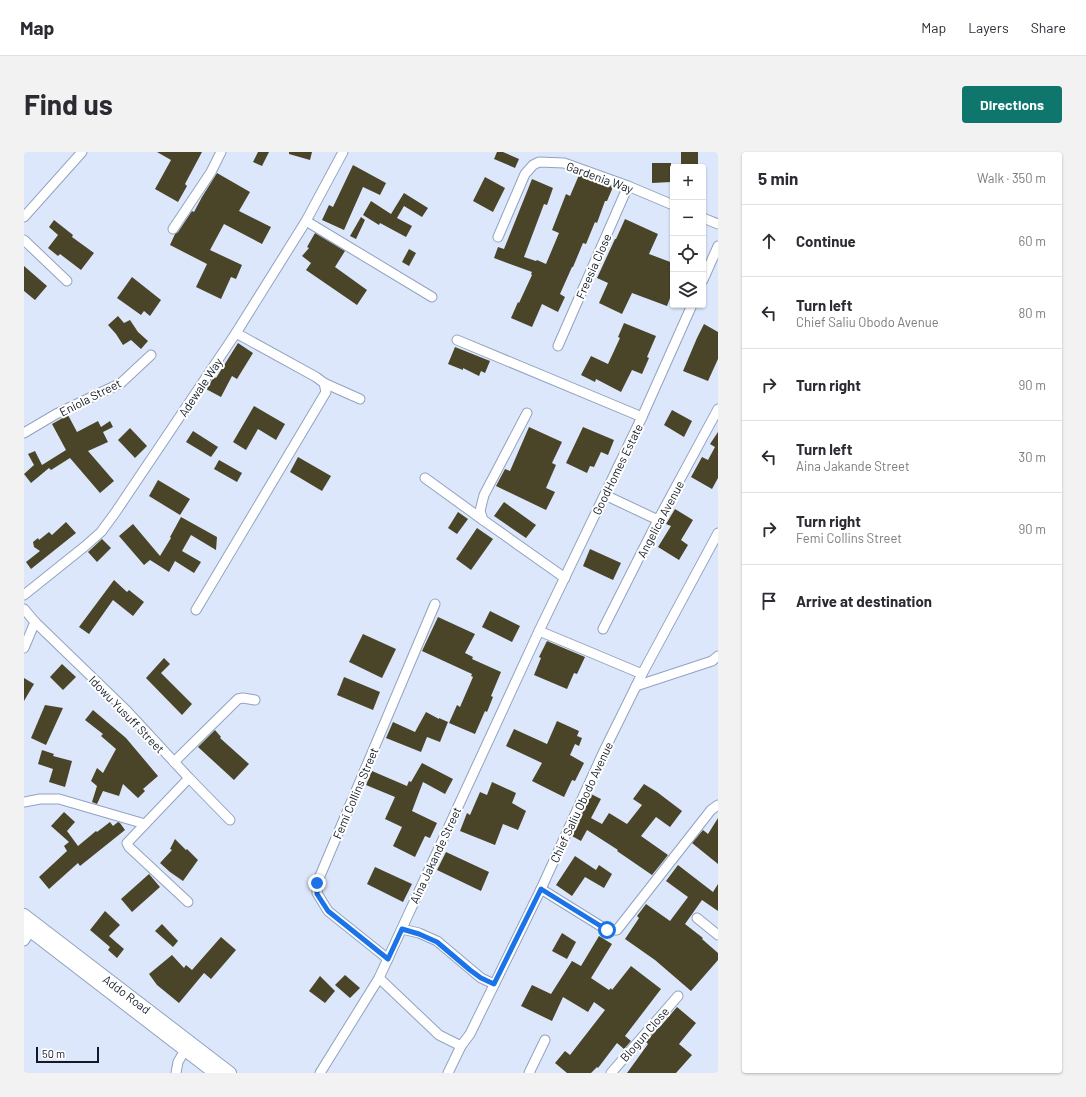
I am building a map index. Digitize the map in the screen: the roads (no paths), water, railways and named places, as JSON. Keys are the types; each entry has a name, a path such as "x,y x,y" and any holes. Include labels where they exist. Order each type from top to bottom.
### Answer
{"main road":[{"name":"Addo Road","path":"24,915 230,1073"},
{"name":"Addo Road","path":"27,928 215,1073"}],"street":[{"path":"24,217 82,152"},
{"path":"173,229 211,172 221,152"},
{"name":"Adewale Way","path":"24,595 84,547 100,532 115,513 236,333 306,221 343,152"},
{"name":"Gardenia Way","path":"498,237 525,174 533,165 539,162 564,163 628,186 670,204"},
{"name":"Freesia Close","path":"558,346 628,186"},
{"path":"706,219 718,224"},
{"path":"306,221 432,296"},
{"path":"24,240 67,281"},
{"path":"706,273 718,246"},
{"name":"GoodHomes Estate","path":"539,631 642,417 691,308"},
{"path":"236,333 316,377 324,383 360,399"},
{"path":"457,340 642,417"},
{"name":"Eniola Street","path":"24,433 56,414 121,383 150,354"},
{"path":"196,610 326,392 324,383"},
{"name":"Angelica Avenue","path":"603,628 658,520 718,409"},
{"path":"483,520 480,511 484,495 527,413"},
{"path":"425,478 565,578"},
{"path":"605,495 658,520"},
{"name":"Chief Saliu Obodo Avenue","path":"448,1073 461,1046 470,1034 541,889 603,753 642,674 718,533"},
{"name":"Femi Collins Street","path":"388,959 328,911 317,894 317,883 434,604"},
{"name":"Idowu Yusuff Street","path":"24,609 35,622 127,712 230,820"},
{"path":"24,648 35,622"},
{"path":"539,631 642,674"},
{"name":"Aina Jakande Street","path":"320,1073 379,978 539,631"},
{"path":"636,686 716,661"},
{"path":"174,762 238,699 243,698 255,700"},
{"path":"188,902 128,847 127,843 189,778"},
{"path":"24,802 40,799 59,799 145,824"},
{"path":"541,889 607,930 617,930 711,810 718,805"},
{"path":"697,918 718,935"},
{"path":"24,941 27,928"},
{"path":"402,929 419,934 437,942 470,970 481,978 494,984"},
{"path":"379,978 439,1035 461,1046"},
{"name":"Blogun Close","path":"611,1073 678,996"},
{"path":"529,1073 545,1040"},
{"path":"176,1073 178,1062 185,1050"}]}
